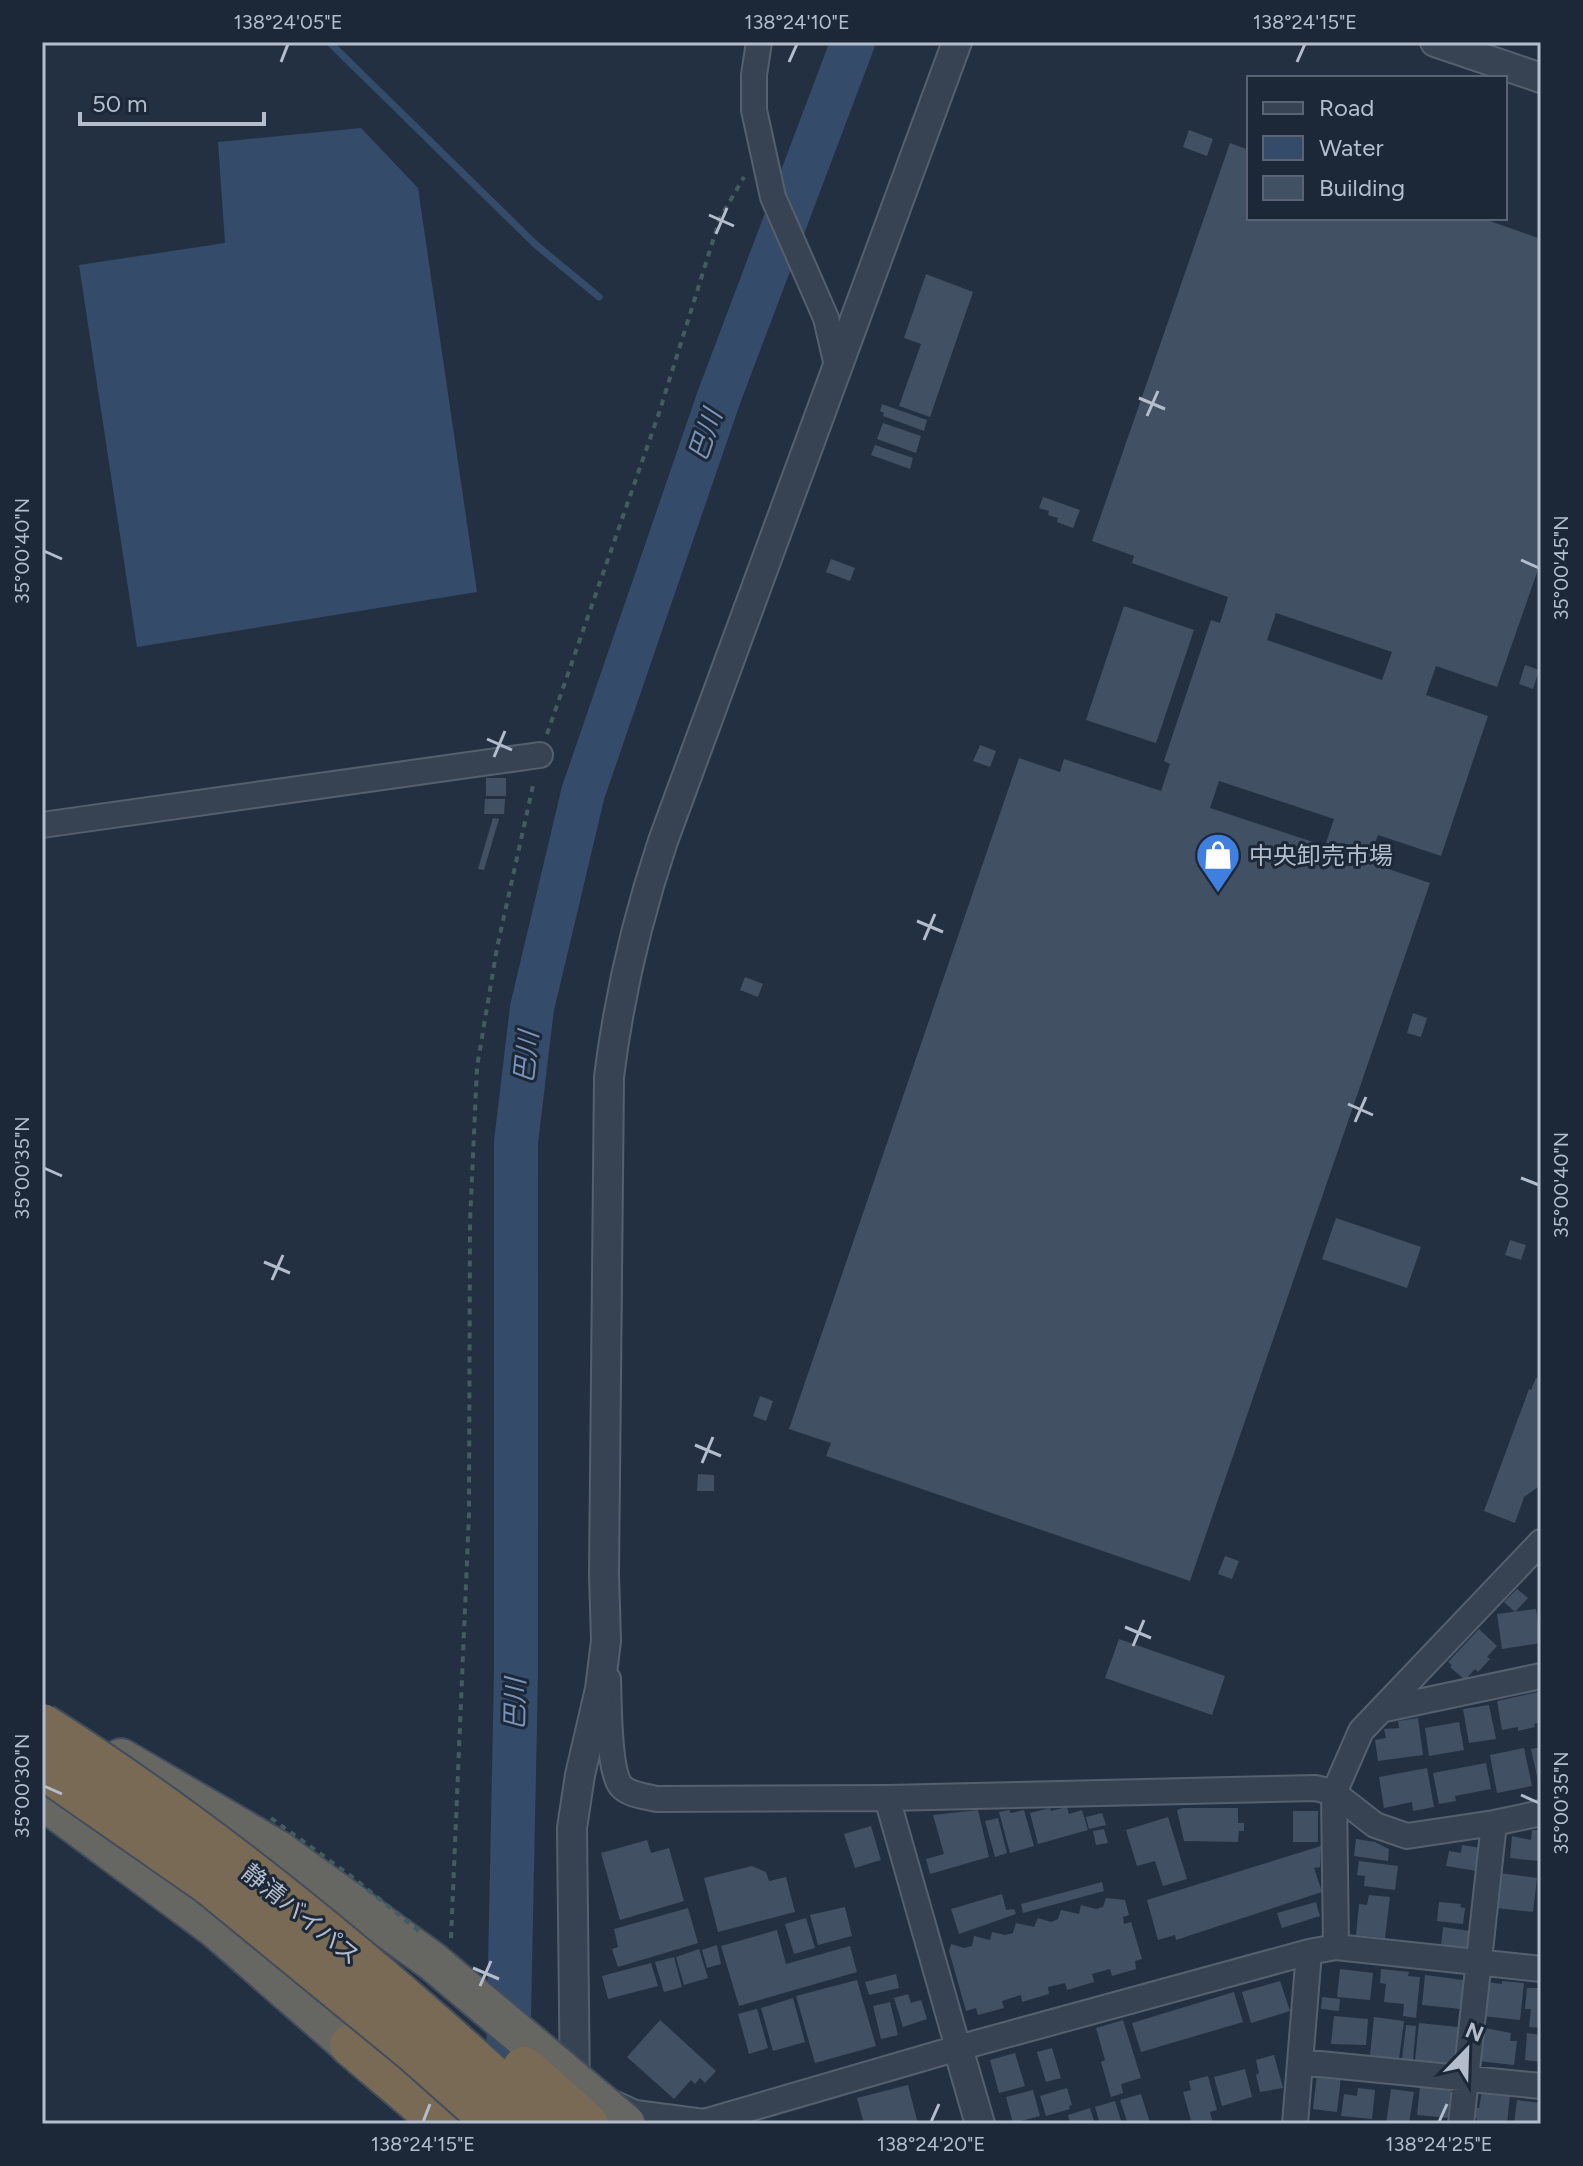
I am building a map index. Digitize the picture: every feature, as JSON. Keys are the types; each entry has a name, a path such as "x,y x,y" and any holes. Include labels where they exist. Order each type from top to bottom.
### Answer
{"highway":[{"path":"42,1712 206,1806 275,1834 434,1958 626,2124"},
{"name":"静清バイパス","path":"42,1725 140,1789 267,1886 393,1989 544,2124"},
{"name":"静清バイパス","path":"42,1767 210,1884 415,2052 496,2124"},
{"path":"42,1800 216,1929 444,2124"},
{"path":"434,1958 587,2124"},
{"path":"351,2045 432,2124"}],"street":[{"path":"759,42 754,75 754,110 773,197 826,318 838,370"},
{"path":"957,42 663,841 632,941 616,1021 609,1077 604,1559 613,1767 620,1785 631,1793 656,1799 887,1798 1316,1788 1334,1793 1375,1825 1407,1836 1541,1813"},
{"path":"1435,42 1541,78"},
{"path":"42,825 540,755"},
{"path":"1336,1947 1334,1793 1361,1731 1541,1542"},
{"path":"575,2124 572,1828 580,1775 600,1689 606,1641"},
{"path":"1385,1709 1541,1676"},
{"path":"887,1798 980,2124"},
{"path":"1461,2124 1494,1823"},
{"path":"575,2084 635,2113 704,2123 958,2048 1336,1947 1541,1969"},
{"path":"1295,2124 1309,1952"},
{"path":"1300,2062 1541,2086"}],"path":[{"path":"434,1958 469,1514 470,1222 477,1067 497,948 540,755 659,413 720,218 761,147"},
{"path":"275,1834 351,1876 434,1958"}],"water":[{"path":"361,128 418,188 477,592 137,647 79,265 225,243 218,142"}],"building":[{"path":"1189,130 1213,139 1207,156 1183,147"},
{"path":"1230,143 1247,149 1247,220 1487,220 1541,239 1541,561 1497,687 1436,666 1426,695 1488,716 1441,856 1378,835 1368,862 1430,883 1190,1581 826,1456 831,1443 789,1429 1019,758 1060,772 1064,759 1161,791 1170,764 1164,761 1211,620 1220,623 1228,597 1132,563 1134,556 1092,541","holes":["1276,613 1392,652 1382,680 1267,640","1219,781 1334,819 1325,846 1210,808"]},
{"path":"926,274 973,292 930,417 899,406 921,344 904,338"},
{"path":"882,404 927,420 924,431 883,416 884,413 880,411"},
{"path":"883,423 921,436 916,453 877,439"},
{"path":"875,445 913,458 910,469 871,455"},
{"path":"1043,497 1080,510 1073,528 1057,522 1058,518 1048,515 1049,511 1039,508"},
{"path":"831,559 855,568 850,581 826,572"},
{"path":"1124,606 1194,630 1156,743 1086,720"},
{"path":"1525,665 1539,670 1533,689 1519,684"},
{"path":"980,745 996,751 990,767 973,761"},
{"path":"486,778 506,778 506,796 486,796"},
{"path":"485,799 505,799 504,814 484,814"},
{"path":"493,818 499,819 484,870 478,869"},
{"path":"745,977 763,984 758,997 740,990"},
{"path":"1413,1013 1427,1018 1421,1037 1407,1033"},
{"path":"1336,1218 1421,1247 1407,1288 1322,1259"},
{"path":"1510,1240 1526,1245 1521,1260 1505,1255"},
{"path":"1536,1378 1541,1379 1541,1485 1524,1497 1515,1523 1484,1511 1529,1389"},
{"path":"760,1396 773,1401 766,1421 753,1416"},
{"path":"698,1474 714,1475 714,1491 697,1491"},
{"path":"1225,1556 1239,1561 1232,1579 1218,1574"},
{"path":"1517,1589 1528,1598 1515,1612 1504,1602"},
{"path":"1536,1609 1541,1643 1502,1649 1497,1614"},
{"path":"1479,1629 1497,1646 1478,1672 1475,1669 1465,1680 1448,1662"},
{"path":"1119,1639 1225,1676 1212,1715 1105,1678"},
{"path":"1538,1692 1541,1722 1534,1724 1535,1727 1518,1731 1518,1727 1502,1730 1497,1701"},
{"path":"1489,1705 1496,1739 1469,1743 1463,1709"},
{"path":"1418,1718 1423,1755 1378,1761 1375,1740 1386,1738 1384,1729 1399,1728 1398,1721"},
{"path":"1459,1722 1464,1750 1429,1756 1425,1728"},
{"path":"1541,1747 1541,1790 1540,1790 1531,1749"},
{"path":"1524,1748 1532,1786 1497,1793 1490,1755"},
{"path":"1486,1763 1491,1789 1455,1796 1456,1801 1439,1804 1433,1773"},
{"path":"1427,1768 1434,1807 1413,1811 1412,1802 1384,1808 1379,1777"},
{"path":"1067,1807 1069,1814 1082,1810 1088,1830 1038,1844 1030,1813"},
{"path":"1238,1808 1238,1823 1244,1823 1244,1831 1239,1831 1238,1842 1184,1841 1177,1810"},
{"path":"978,1810 989,1857 930,1874 926,1859 944,1854 933,1815"},
{"path":"1009,1810 1011,1813 1024,1810 1034,1846 1010,1853 999,1812"},
{"path":"1293,1811 1318,1811 1318,1842 1293,1842"},
{"path":"1102,1813 1106,1825 1089,1829 1086,1817"},
{"path":"1168,1817 1187,1879 1163,1886 1155,1861 1137,1866 1126,1830"},
{"path":"998,1818 1007,1853 995,1857 985,1821"},
{"path":"871,1826 881,1860 855,1868 844,1834"},
{"path":"1104,1829 1108,1843 1096,1845 1093,1831"},
{"path":"1532,1830 1541,1830 1539,1861 1510,1858 1512,1836 1531,1840"},
{"path":"1356,1839 1375,1842 1389,1849 1388,1861 1354,1856"},
{"path":"647,1840 651,1853 669,1848 684,1901 620,1920 601,1853"},
{"path":"1462,1845 1481,1848 1477,1871 1446,1866 1449,1851 1461,1853"},
{"path":"1321,1846 1320,1867 1314,1868 1322,1892 1176,1940 1175,1935 1158,1940 1147,1900"},
{"path":"1359,1861 1398,1866 1395,1890 1364,1886 1365,1876 1357,1875"},
{"path":"752,1866 766,1872 769,1881 786,1877 795,1912 718,1932 704,1878"},
{"path":"1500,1873 1537,1878 1533,1912 1496,1908"},
{"path":"1102,1882 1104,1891 1023,1913 1021,1904"},
{"path":"1002,1894 1006,1910 1014,1909 1016,1914 959,1934 951,1909"},
{"path":"1369,1895 1390,1897 1385,1938 1356,1935 1359,1904 1367,1905"},
{"path":"1106,1898 1125,1900 1129,1915 1123,1917 1124,1924 1131,1922 1142,1959 1135,1961 1136,1969 1112,1976 1110,1969 1092,1974 1094,1982 1067,1990 1065,1983 1048,1987 1049,1994 1022,2002 1021,1995 1002,2001 1004,2008 978,2015 976,2008 966,2011 949,1951 951,1944 964,1948 972,1946 974,1936 990,1940 992,1932 1013,1933 1016,1923 1034,1927 1038,1918 1051,1922 1058,1919 1061,1910 1079,1914 1081,1905 1096,1909 1103,1907"},
{"path":"1316,1902 1320,1916 1282,1928 1277,1913"},
{"path":"1439,1902 1461,1904 1460,1907 1465,1908 1463,1924 1437,1921"},
{"path":"845,1907 852,1936 818,1945 810,1915"},
{"path":"688,1908 698,1943 618,1967 612,1949 618,1947 614,1929"},
{"path":"806,1918 815,1948 794,1954 785,1924"},
{"path":"1443,1927 1470,1931 1467,1947 1441,1946"},
{"path":"777,1930 786,1964 850,1946 857,1972 739,2006 721,1946"},
{"path":"717,1945 721,1964 707,1968 702,1950"},
{"path":"699,1949 708,1978 684,1985 676,1957"},
{"path":"674,1957 682,1987 664,1992 655,1962"},
{"path":"651,1963 658,1986 608,1999 602,1976"},
{"path":"1340,1969 1373,1973 1370,2000 1337,1997"},
{"path":"1381,1969 1409,1972 1408,1976 1420,1977 1416,2018 1403,2016 1404,2004 1384,2002 1386,1984 1380,1983"},
{"path":"896,1974 899,1988 869,1995 865,1982"},
{"path":"1425,1975 1463,1980 1461,2009 1422,2005"},
{"path":"857,1980 876,2046 815,2063 796,1996"},
{"path":"1280,1981 1290,2011 1251,2023 1242,1992"},
{"path":"1502,1981 1524,1983 1520,2020 1482,2016 1486,1982 1502,1984"},
{"path":"1527,1988 1541,1988 1541,2028 1529,2027 1531,2009 1525,2009"},
{"path":"1234,1992 1243,2022 1141,2052 1132,2023"},
{"path":"908,1994 911,2003 921,2000 927,2019 903,2027 894,1998"},
{"path":"1322,1997 1340,1999 1339,2011 1321,2009"},
{"path":"793,1998 805,2042 773,2051 761,2008"},
{"path":"890,2002 898,2035 881,2039 873,2006"},
{"path":"757,2009 768,2048 749,2054 738,2014"},
{"path":"1334,2016 1368,2019 1366,2045 1331,2044"},
{"path":"1374,2017 1404,2021 1399,2059 1370,2055"},
{"path":"660,2020 716,2071 705,2083 700,2078 695,2084 691,2080 674,2099 627,2057"},
{"path":"1123,2020 1141,2078 1121,2084 1123,2093 1111,2097 1096,2028"},
{"path":"1419,2023 1458,2027 1454,2064 1415,2060"},
{"path":"1406,2025 1416,2026 1413,2060 1402,2059"},
{"path":"1480,2027 1511,2033 1510,2041 1517,2041 1514,2065 1477,2061"},
{"path":"1527,2033 1541,2035 1541,2062 1525,2060"},
{"path":"1052,2048 1061,2078 1046,2082 1037,2052"},
{"path":"1015,2053 1025,2086 999,2093 990,2060"},
{"path":"1274,2055 1283,2088 1260,2092 1256,2060"},
{"path":"1245,2069 1252,2097 1222,2106 1214,2077"},
{"path":"1317,2074 1341,2077 1337,2112 1313,2109"},
{"path":"1208,2076 1217,2110 1210,2112 1213,2124 1192,2124 1183,2092 1191,2090 1189,2081"},
{"path":"908,2085 918,2124 864,2124 857,2098"},
{"path":"1420,2086 1451,2089 1448,2118 1417,2115"},
{"path":"1067,2088 1072,2105 1070,2109 1046,2116 1040,2096"},
{"path":"1358,2088 1375,2090 1372,2119 1341,2116 1344,2094 1357,2096"},
{"path":"1391,2089 1414,2092 1409,2123 1386,2124"},
{"path":"1033,2090 1040,2116 1013,2123 1006,2097"},
{"path":"1482,2091 1510,2094 1507,2124 1476,2124 1477,2118 1471,2117 1472,2107 1479,2108"},
{"path":"1141,2094 1150,2123 1128,2124 1120,2100"},
{"path":"1517,2100 1541,2103 1541,2124 1514,2124"},
{"path":"1115,2101 1122,2124 1100,2124 1095,2107"},
{"path":"1090,2108 1095,2124 1070,2124 1068,2115"}],"waterway":[{"path":"329,42 535,244 599,297"},
{"name":"巴川","path":"507,2114 516,1673 516,1142 532,1008 583,793 719,397 853,42"}],"place":[{"name":"中央卸売市場","path":"1218,894"}]}
